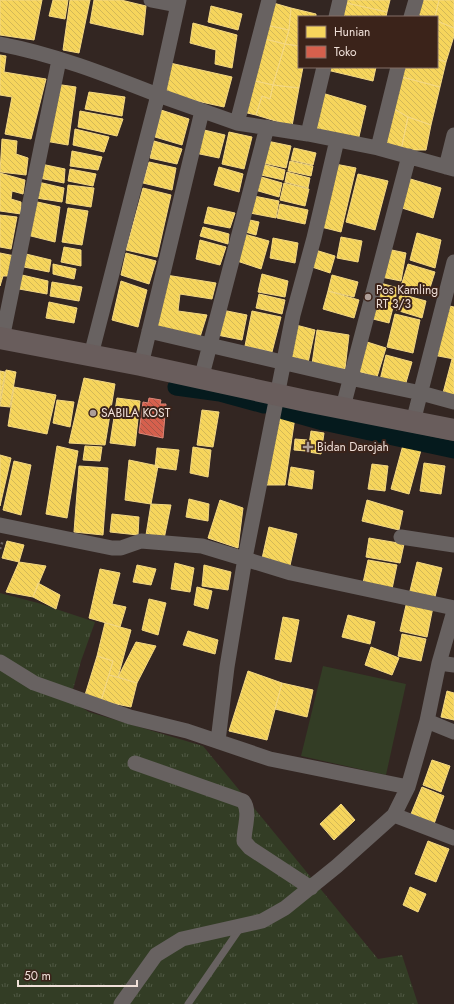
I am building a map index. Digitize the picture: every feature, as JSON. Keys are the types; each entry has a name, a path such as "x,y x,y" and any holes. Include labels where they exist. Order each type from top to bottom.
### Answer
{"highway":[{"path":"1,338 141,365 201,379 454,430"}],"street":[{"path":"91,355 158,95 178,3 151,0"},
{"path":"237,123 269,0"},
{"path":"336,16 340,0"},
{"path":"411,16 416,0"},
{"path":"0,44 17,47 93,70 237,123 308,134 378,148 450,168 454,135"},
{"path":"1,338 59,60"},
{"path":"308,134 324,68"},
{"path":"378,148 398,68"},
{"path":"141,365 202,111"},
{"path":"201,379 267,127"},
{"path":"218,741 227,667 245,558 283,362 293,315 314,238 337,140"},
{"path":"343,407 409,156"},
{"path":"412,422 421,393 454,262"},
{"path":"149,331 421,393 454,402"},
{"path":"0,525 112,548 121,548 141,541 202,546 245,558 267,567 454,610 439,663 427,721 408,787 394,815 311,888 285,908 262,921 242,927 182,939 156,955 121,1004"},
{"path":"401,537 454,545"},
{"path":"0,662 34,683 130,717 187,731 270,759 408,787"},
{"path":"439,663 454,666"},
{"path":"427,721 454,732"},
{"path":"134,763 243,801 247,812 244,841 250,848 311,888"},
{"path":"394,815 454,838"}],"lane":[{"path":"188,1004 242,927"}],"green space":[{"path":"0,593 38,603 95,622 81,661 70,700 89,712 203,746 378,959 402,955 418,1004 0,1004"},
{"path":"323,666 406,684 386,775 301,756"}],"building: Hunian":[{"path":"0,0 42,0 34,40 0,35"},
{"path":"53,0 68,0 65,19 49,16"},
{"path":"70,0 90,0 79,53 63,50"},
{"path":"94,0 121,0 146,6 143,35 90,23"},
{"path":"343,0 390,0 387,12 342,2"},
{"path":"417,0 439,0 435,16 422,16 414,13"},
{"path":"439,0 454,0 454,28 438,21 438,16 435,16"},
{"path":"270,2 291,8 289,30 266,25"},
{"path":"342,2 387,12 386,16 339,16"},
{"path":"211,6 242,14 238,30 208,22"},
{"path":"291,8 316,14 316,16 298,16 298,46 285,44 289,30"},
{"path":"438,21 454,28 454,36 446,62 438,59"},
{"path":"193,23 237,35 232,68 215,64 216,50 190,43"},
{"path":"266,25 289,30 285,44 261,38"},
{"path":"261,38 285,44 273,85 251,80"},
{"path":"285,44 298,46 298,68 303,68 299,88 273,85"},
{"path":"0,55 6,56 4,72 46,79 31,139 5,134 12,97 0,95"},
{"path":"438,59 446,62 440,87 398,76 400,68 438,68"},
{"path":"170,63 232,77 224,107 165,94"},
{"path":"328,68 376,68 373,81 327,70"},
{"path":"398,76 440,87 431,125 408,117 391,107"},
{"path":"251,80 273,85 270,99 262,96 256,115 243,112"},
{"path":"55,84 76,87 68,145 45,141"},
{"path":"273,85 299,88 292,126 256,115 262,96 270,99"},
{"path":"89,92 125,97 122,116 85,109"},
{"path":"322,93 366,106 358,141 314,128"},
{"path":"391,107 408,117 401,150 381,143"},
{"path":"161,110 189,119 182,145 155,137"},
{"path":"80,111 123,119 117,136 78,127"},
{"path":"408,117 431,125 426,150 401,150"},
{"path":"75,129 109,137 104,152 73,145"},
{"path":"200,129 225,135 219,158 195,153"},
{"path":"229,132 252,137 244,169 222,164"},
{"path":"2,139 17,141 16,154 28,158 26,175 0,172"},
{"path":"154,141 182,149 177,164 150,158"},
{"path":"267,141 291,146 286,168 263,163"},
{"path":"294,148 316,153 313,165 291,160"},
{"path":"72,151 102,157 98,170 70,166"},
{"path":"290,161 313,166 311,176 288,171"},
{"path":"149,162 176,168 172,190 143,183"},
{"path":"259,163 285,170 283,180 257,174"},
{"path":"41,164 65,169 64,183 39,178"},
{"path":"335,164 356,168 341,232 321,227"},
{"path":"219,167 243,174 239,192 214,185"},
{"path":"70,169 96,174 93,186 68,181"},
{"path":"287,172 310,178 308,188 285,182"},
{"path":"0,173 25,180 23,194 12,191 11,199 21,202 21,214 0,211"},
{"path":"358,174 388,181 375,230 346,222"},
{"path":"258,176 282,183 279,197 255,190"},
{"path":"407,178 441,188 433,218 399,207"},
{"path":"38,182 64,188 62,202 36,198"},
{"path":"284,183 309,189 305,206 280,200"},
{"path":"68,185 94,188 91,207 66,203"},
{"path":"143,188 171,195 157,257 126,250"},
{"path":"254,196 279,201 276,218 250,213"},
{"path":"33,201 60,207 55,242 27,235"},
{"path":"280,204 308,210 305,224 277,218"},
{"path":"208,207 235,213 230,228 204,223"},
{"path":"68,208 88,211 82,245 62,242"},
{"path":"0,215 17,217 11,249 0,247"},
{"path":"245,219 259,222 256,235 242,231"},
{"path":"203,227 229,234 228,244 200,236"},
{"path":"417,233 441,240 435,268 410,260"},
{"path":"244,234 269,241 261,269 237,261"},
{"path":"341,237 362,241 358,262 337,258"},
{"path":"273,238 298,243 295,263 270,258"},
{"path":"200,240 226,247 220,265 196,259"},
{"path":"64,247 81,250 81,266 61,262"},
{"path":"312,249 335,256 330,273 309,266"},
{"path":"387,249 406,253 401,281 381,277"},
{"path":"0,253 15,256 9,276 3,276 0,286"},
{"path":"126,253 156,261 149,284 121,275"},
{"path":"26,254 51,260 49,272 24,267"},
{"path":"53,264 76,269 74,279 53,274"},
{"path":"408,264 435,272 428,294 401,286"},
{"path":"262,274 288,281 285,297 258,292"},
{"path":"22,275 48,281 47,294 19,289"},
{"path":"166,275 216,283 212,299 180,294 178,311 207,315 200,337 156,327"},
{"path":"332,275 358,282 354,297 328,291"},
{"path":"121,281 147,290 138,327 112,320"},
{"path":"52,282 82,287 79,301 50,296"},
{"path":"377,282 398,288 389,323 369,318"},
{"path":"328,291 359,300 354,318 323,309"},
{"path":"259,294 285,300 282,314 256,308"},
{"path":"400,294 426,301 422,318 396,310"},
{"path":"49,302 77,308 74,323 46,318"},
{"path":"445,305 454,307 454,359 433,355"},
{"path":"222,310 247,315 242,340 217,335"},
{"path":"252,311 281,317 272,352 245,346"},
{"path":"395,314 420,320 413,353 387,347"},
{"path":"296,325 315,330 308,363 288,359"},
{"path":"317,330 349,335 345,369 312,364"},
{"path":"364,341 386,348 377,377 357,371"},
{"path":"386,355 412,362 405,386 380,380"},
{"path":"452,359 454,359 454,397 443,393"},
{"path":"6,370 16,372 10,407 0,406"},
{"path":"0,371 5,372 0,401"},
{"name":"SABILA KOST","path":"84,378 115,384 105,445 69,443"},
{"path":"14,387 56,395 47,434 8,426"},
{"path":"117,398 140,401 135,446 110,443"},
{"path":"57,400 74,402 70,427 53,423"},
{"path":"202,410 219,412 213,447 197,445"},
{"path":"276,415 295,417 285,485 266,485"},
{"path":"311,431 324,433 321,454 308,452"},
{"path":"295,439 307,440 306,451 294,450"},
{"path":"403,445 421,450 409,494 391,489"},
{"path":"57,446 78,451 67,518 46,514"},
{"path":"85,446 102,447 100,461 83,460"},
{"path":"193,447 211,450 208,477 190,473"},
{"path":"157,448 179,450 176,470 155,467"},
{"path":"0,455 11,458 0,506"},
{"path":"129,460 158,466 151,504 125,500"},
{"path":"14,461 31,465 21,515 3,510"},
{"path":"424,463 445,466 441,494 420,491"},
{"path":"372,464 388,466 385,491 368,489"},
{"path":"79,466 108,468 103,535 74,532"},
{"path":"291,467 314,471 312,489 288,485"},
{"path":"189,499 209,504 208,521 186,517"},
{"path":"220,500 243,508 238,548 208,538"},
{"path":"367,500 403,511 399,530 362,521"},
{"path":"151,504 171,505 164,539 146,535"},
{"path":"112,514 139,517 138,535 110,532"},
{"path":"269,527 297,534 289,570 261,563"},
{"path":"369,538 404,544 400,563 366,557"},
{"path":"7,541 24,545 19,562 2,558"},
{"path":"368,560 397,565 392,589 363,583"},
{"path":"19,562 46,566 33,597 6,592"},
{"path":"417,562 442,568 434,601 409,595"},
{"path":"175,563 194,568 190,592 171,589"},
{"path":"137,565 156,569 151,585 133,582"},
{"path":"204,565 231,572 228,590 202,586"},
{"path":"100,569 120,573 112,604 126,607 120,627 89,618"},
{"path":"38,583 60,595 56,609 33,597"},
{"path":"197,587 212,591 208,609 194,605"},
{"path":"149,599 166,603 158,635 142,630"},
{"path":"407,601 433,607 427,637 400,631"},
{"path":"348,615 375,622 370,644 342,637"},
{"path":"283,617 299,620 291,662 275,659"},
{"path":"105,623 131,630 118,677 109,675 113,661 97,656"},
{"path":"188,631 218,640 215,654 183,645"},
{"path":"402,634 426,639 421,661 398,656"},
{"path":"136,642 156,646 137,683 118,677"},
{"path":"371,647 399,658 392,675 365,665"},
{"path":"97,656 113,661 101,701 85,695"},
{"path":"248,671 282,683 267,740 229,731"},
{"path":"109,675 137,683 131,707 101,701"},
{"path":"282,683 313,690 307,717 275,709"},
{"path":"447,691 454,693 454,720 441,717"},
{"path":"432,760 450,766 441,792 423,785"},
{"path":"422,787 444,796 434,824 411,814"},
{"path":"341,804 355,820 334,840 320,824"},
{"path":"428,841 449,849 436,882 415,874"},
{"path":"410,887 426,894 418,912 403,905"}],"building: Toko":[{"path":"149,398 161,400 160,404 166,404 163,438 139,433 143,402 148,403"}],"waterway":[{"path":"176,387 220,393 264,405"},
{"path":"284,411 323,422 454,450"}],"place":[{"name":"Pos Kamling RT 3/3","path":"368,297"},
{"name":"SABILA KOST","path":"93,413"},
{"name":"Bidan Darojah","path":"308,447"}]}
